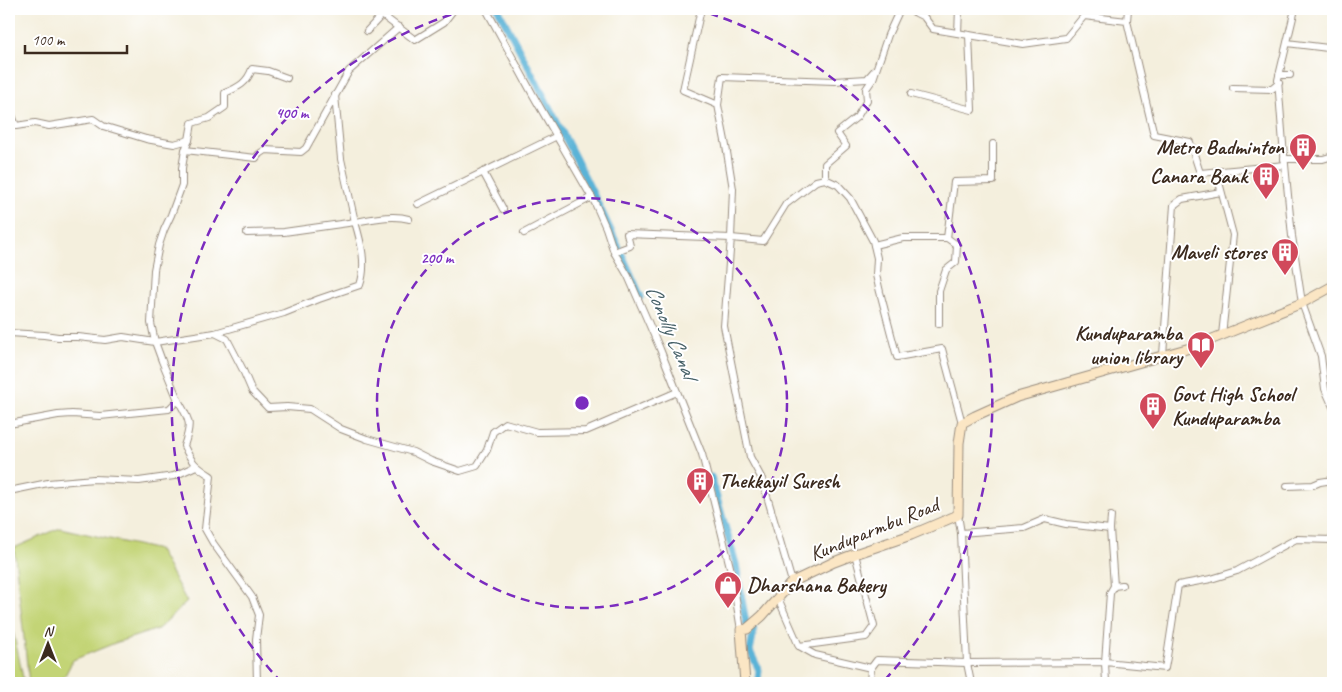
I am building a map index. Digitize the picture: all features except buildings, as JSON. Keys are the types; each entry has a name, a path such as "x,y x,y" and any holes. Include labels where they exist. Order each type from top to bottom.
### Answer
{"main road":[{"path":"962,423 1017,397 1190,348 1302,303 1333,286"},
{"name":"Kunduparmbu Road","path":"747,627 767,611 792,582 855,554 911,535 958,515 959,443 962,423"},
{"path":"746,683 747,627"}],"street":[{"path":"367,31 382,15 415,40 444,22 454,9"},
{"path":"486,9 592,198 615,251 640,301 703,460 747,627"},
{"path":"701,9 684,90 718,105"},
{"path":"825,179 825,164 846,146 837,133 857,117 867,100 866,89 873,79 888,35 900,9"},
{"path":"908,9 924,17 933,29 1023,44 1066,38 1084,16 1127,21"},
{"path":"958,33 959,9"},
{"path":"1128,9 1127,21 1154,135 1190,142 1200,172 1333,156"},
{"path":"1295,9 1278,83 1292,236 1302,303 1321,356 1325,390 1333,407"},
{"path":"185,150 256,158 265,150 301,152 306,148 349,71 399,27"},
{"path":"911,94 972,110 969,35"},
{"path":"1287,43 1333,48"},
{"path":"257,683 256,640 259,615 252,597 204,529 211,476 196,466 184,446 190,429 188,417 167,376 151,322 154,270 164,230 182,185 182,168 192,124 209,118 225,107 225,93 240,86 249,76 252,68 268,71 287,78"},
{"path":"792,582 762,479 750,457 724,326 733,188 718,105 722,77 835,81 867,79 876,69"},
{"path":"1279,75 1290,75"},
{"path":"1233,88 1272,89 1278,83"},
{"path":"9,334 44,334 58,337 105,340 123,338 156,342 215,333 284,313 360,285 363,277 362,243 341,159 335,94"},
{"path":"9,107 16,126 34,123 49,126 93,119 103,126 146,139 174,144 189,140"},
{"path":"418,204 557,136"},
{"path":"947,238 954,182 993,181 993,144"},
{"path":"1216,171 1233,235 1222,335"},
{"path":"484,172 503,210"},
{"path":"615,251 630,246 627,234 764,241 786,204 816,181 825,179 838,184 850,198 873,241 877,258 876,275 897,357 942,349 962,423"},
{"path":"1163,355 1174,205 1182,199 1221,192"},
{"path":"524,233 592,198"},
{"path":"247,233 284,232 376,218 401,217 409,220"},
{"path":"874,246 903,238 947,238 956,245 956,262 946,270 939,291 939,324"},
{"path":"215,333 227,339 252,391 268,408 310,409 341,429 413,452 431,461 460,471 476,466 487,450 493,432 505,423 537,432 586,431 677,392"},
{"path":"9,424 58,415 100,416 169,409 178,400"},
{"path":"9,491 48,483 94,479 139,481 174,476 196,466"},
{"path":"1287,486 1313,485 1333,480"},
{"path":"958,515 961,533 967,663 971,683"},
{"path":"1106,683 1105,662 1108,607 1110,593 1114,586 1110,529 1111,516"},
{"path":"961,533 1024,528 1045,519 1066,524 1110,529"},
{"path":"870,683 871,668 877,660 967,663 1105,662 1165,668 1178,585 1237,571 1296,539 1333,540"},
{"path":"799,646 866,637 874,626 855,554"},
{"path":"1114,586 1122,585"},
{"path":"778,598 799,646 815,656 871,668"},
{"path":"1332,683 1333,674"}],"green space":[{"path":"60,528 159,550 187,602 158,629 115,643 73,660 61,683 29,683 14,548"},
{"path":"9,615 18,653 24,683 9,683"}],"waterway":[{"name":"Conolly Canal","path":"498,9 590,187 641,297"},
{"name":"Conolly Canal","path":"711,477 736,564 746,623 754,630 750,651 759,670 758,680 760,683"}],"place":[{"name":"Metro Badminton","path":"1303,171"},
{"name":"Canara Bank","path":"1266,200"},
{"name":"Maveli stores","path":"1285,276"},
{"name":"Kunduparamba union library","path":"1201,369"},
{"name":"Govt High School Kunduparamba","path":"1153,430"},
{"name":"Thekkayil Suresh","path":"700,505"},
{"name":"Dharshana Bakery","path":"728,609"}]}
